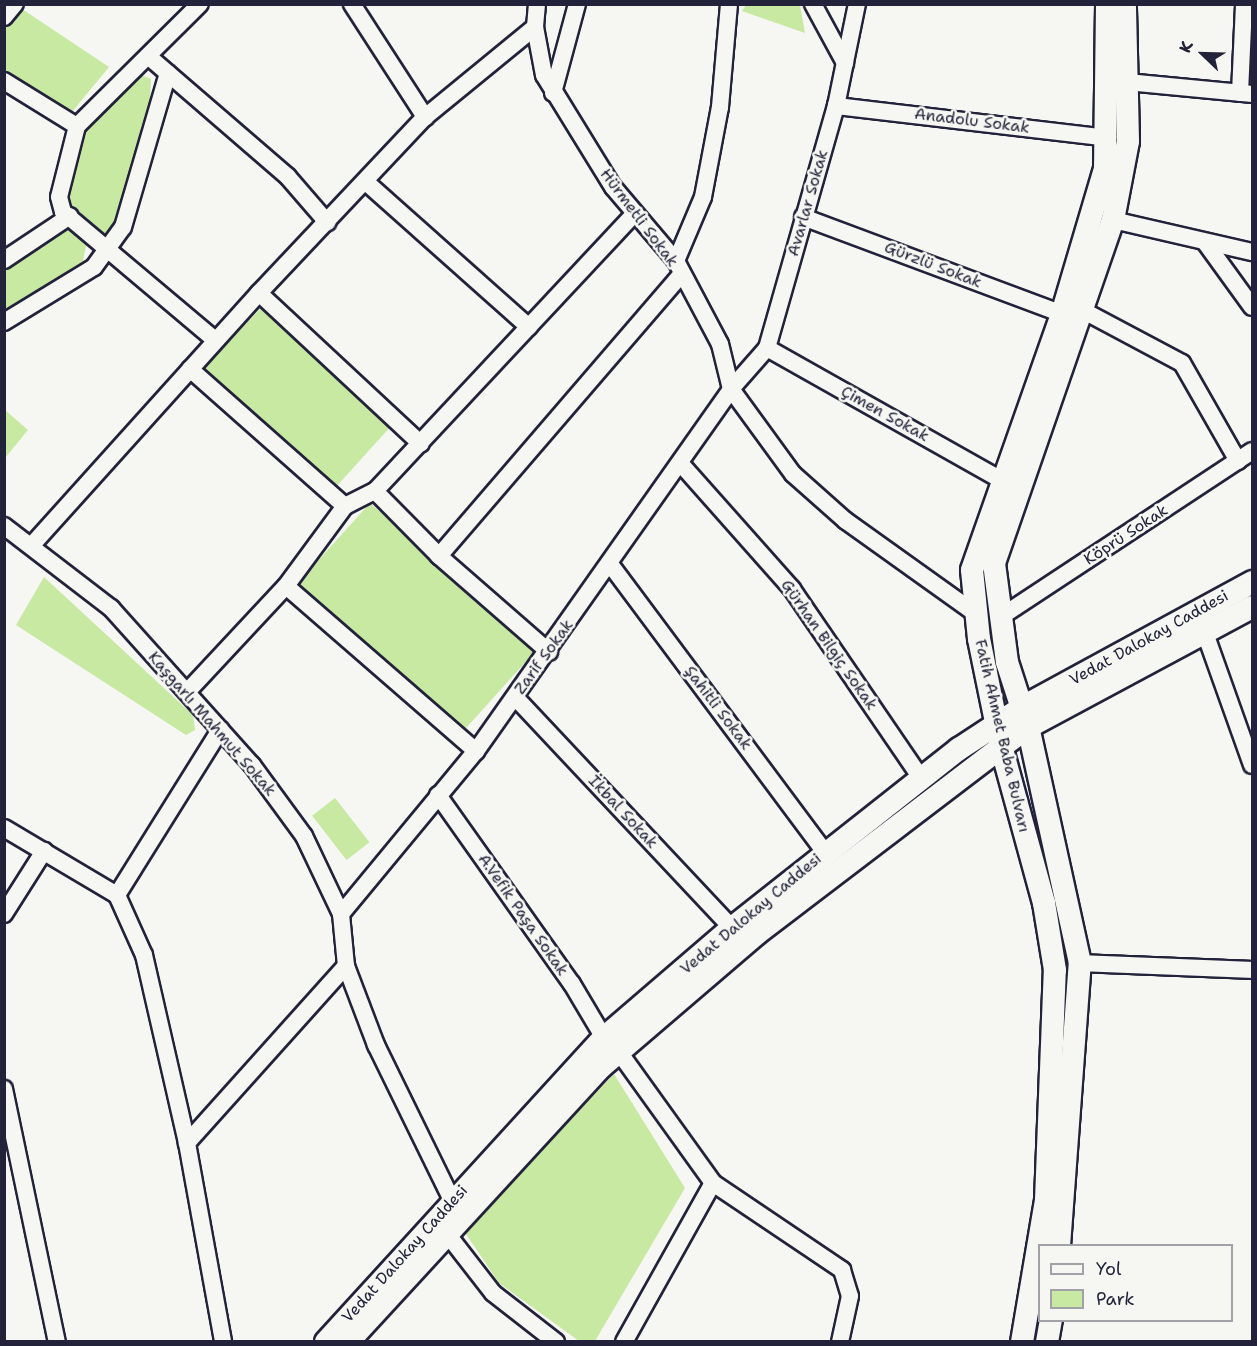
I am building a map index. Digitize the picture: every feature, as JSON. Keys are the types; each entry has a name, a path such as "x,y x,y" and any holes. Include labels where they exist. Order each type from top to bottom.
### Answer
{"main road":[{"name":"Fatih Ahmet Baba Bulvarı","path":"1039,1244 1046,1200 1055,970 1044,903 999,735 975,612 972,570 1062,314 1105,169 1108,138 1107,4"},
{"name":"Fatih Ahmet Baba Bulvarı","path":"1059,1244 1080,963 1026,717 1007,662 999,618 994,564 1084,311 1113,220 1128,141 1125,4"},
{"name":"Vedat Dalokay Caddesi","path":"326,1341 452,1200 732,928 921,778 999,735 1252,582"},
{"name":"Vedat Dalokay Caddesi","path":"1026,717 1205,633 1252,607"},
{"name":"Vedat Dalokay Caddesi","path":"348,1341 448,1235 611,1045 756,934 999,735"},
{"name":"Fatih Ahmet Baba Bulvarı","path":"1022,1341 1038,1247"},
{"path":"1047,1341 1051,1322"}],"street":[{"path":"200,4 77,126 59,196 70,216 215,340"},
{"path":"352,4 425,117"},
{"name":"Hürmetli Sokak","path":"537,4 535,27 544,75 633,215 678,268 720,344 731,389 793,474 846,520 975,612"},
{"path":"554,93 578,4"},
{"path":"440,556 678,268 703,197 720,107 729,4"},
{"path":"813,4 845,63"},
{"name":"Avarlar Sokak","path":"731,389 767,348 836,106 857,4"},
{"path":"1127,82 1246,93 1244,4"},
{"path":"32,545 258,293 366,182 425,117 535,27"},
{"path":"148,56 288,177 327,222"},
{"path":"4,322 94,267 123,227 168,73"},
{"path":"4,81 77,126"},
{"name":"Anadolu Sokak","path":"836,106 1108,138"},
{"path":"366,182 530,327"},
{"path":"187,692 286,586 345,506 375,491 633,215"},
{"path":"4,260 70,216"},
{"name":"Gürzlü Sokak","path":"803,217 1062,314"},
{"path":"1113,220 1252,252"},
{"path":"1205,242 1251,299"},
{"path":"258,293 421,444"},
{"path":"1084,311 1182,363 1238,461"},
{"name":"Çimen Sokak","path":"767,348 1003,481"},
{"path":"190,369 345,506"},
{"name":"Zarif Sokak","path":"341,914 476,752 549,652 731,389"},
{"name":"Köprü Sokak","path":"999,618 1252,451"},
{"name":"Gürhan Bilgiç Sokak","path":"681,464 792,589 921,778"},
{"path":"375,491 440,556 549,652"},
{"name":"Kaşgarlı Mahmut Sokak","path":"4,526 32,545 111,608 220,730 304,836 341,914 346,966 376,1045 452,1200"},
{"name":"Şahitli Sokak","path":"610,564 825,852"},
{"path":"286,586 476,752"},
{"path":"1205,633 1252,765"},
{"name":"İkbal Sokak","path":"514,697 732,928"},
{"path":"117,895 220,730"},
{"name":"A.Vefik Paşa Sokak","path":"438,795 572,984 611,1045 713,1183"},
{"path":"4,828 117,895 144,955 187,1143 224,1340"},
{"path":"4,914 44,851"},
{"path":"1080,963 1252,970"},
{"path":"187,1143 346,966"},
{"path":"4,1089 57,1341"},
{"path":"624,1341 713,1183 842,1270 850,1296 840,1341"},
{"path":"448,1235 493,1293 555,1341"}],"green space":[{"path":"746,5 800,5 805,33 742,11"},
{"path":"19,7 109,67 71,113 5,75 5,24"},
{"path":"139,74 151,79 150,99 137,158 109,237 64,199 85,125"},
{"path":"69,227 87,241 83,261 5,311 5,270"},
{"path":"261,308 392,425 335,488 206,376 204,368"},
{"path":"5,410 28,430 5,458"},
{"path":"370,503 535,652 461,733 296,585"},
{"path":"44,577 193,715 195,730 186,735 16,625"},
{"path":"335,798 369,842 347,860 312,816"},
{"path":"614,1074 685,1188 595,1341 579,1341 499,1283 464,1231"}]}
